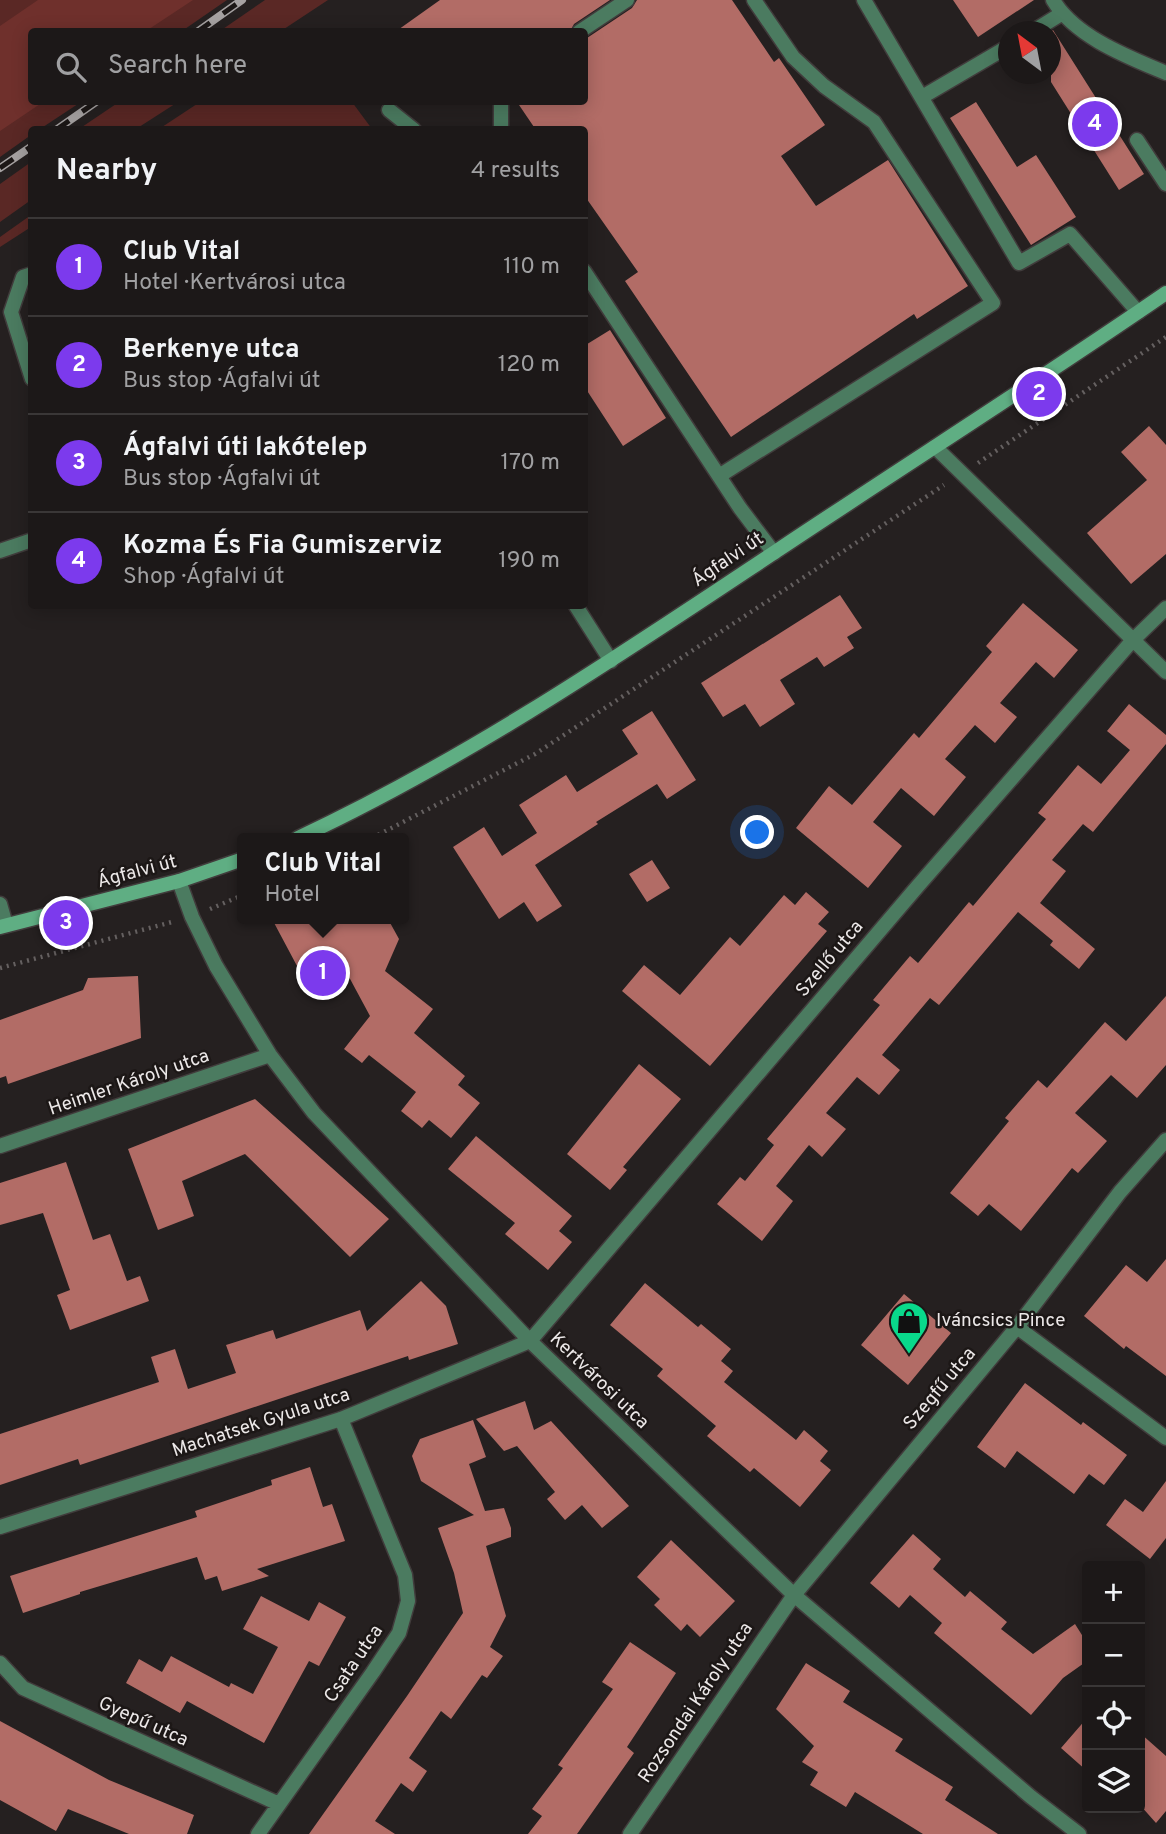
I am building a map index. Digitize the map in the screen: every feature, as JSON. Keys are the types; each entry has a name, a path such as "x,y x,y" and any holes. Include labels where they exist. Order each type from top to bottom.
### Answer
{"street":[{"path":"585,28 627,0"},
{"path":"719,476 993,303 874,122 824,86 793,57 754,0"},
{"path":"863,0 1019,263 1070,234 1138,312"},
{"path":"1053,0 1061,14 1110,49 1166,73"},
{"path":"1050,21 1061,14"},
{"path":"922,97 998,52"},
{"path":"501,105 501,126"},
{"path":"389,110 409,126"},
{"path":"1137,140 1166,184"},
{"path":"28,275 23,277 11,312 28,366"},
{"path":"588,277 719,476 774,553"},
{"name":"Ágfalvi út","path":"309,833 437,768 611,661 1166,293"},
{"path":"935,447 1166,672"},
{"path":"0,551 28,541"},
{"name":"Szellő utca","path":"530,1341 917,887 1132,641 1166,608"},
{"path":"578,609 611,661"},
{"name":"Ágfalvi út","path":"3,926 179,881 237,861"},
{"name":"Kertvárosi utca","path":"179,881 192,917 216,966 270,1055 314,1113 530,1341 794,1595 1031,1797 1079,1834"},
{"path":"0,904 3,926"},
{"name":"Heimler Károly utca","path":"0,1146 270,1055"},
{"name":"Szegfű utca","path":"794,1595 1017,1326 1120,1192 1166,1140"},
{"path":"1017,1326 1166,1438"},
{"name":"Machatsek Gyula utca","path":"0,1527 341,1419 530,1341"},
{"name":"Csata utca","path":"258,1834 399,1633 408,1601 405,1575 341,1419"},
{"name":"Rozsondai Károly utca","path":"630,1834 794,1595"},
{"name":"Gyepű utca","path":"0,1663 23,1688 279,1804"}],"path":[{"path":"382,833 535,754 961,475 1166,337"},
{"path":"0,968 192,917 237,898"}],"shaded area":[{"path":"0,0 227,0 186,28 28,28 28,105 76,105 45,126 28,126 28,137 0,157"},
{"path":"38,0 193,0 151,28 28,28 28,105 39,105 0,131 0,26"},
{"path":"265,0 328,0 286,28 224,28"},
{"path":"115,105 173,105 141,126 83,126"},
{"path":"195,105 354,105 370,126 164,126"},
{"path":"28,164 28,202 0,222 0,184"},
{"path":"28,217 28,229 0,247 0,237"}],"building":[{"path":"440,0 610,0 572,28 401,28"},
{"path":"637,0 732,0 774,62 779,58 825,125 781,156 816,206 888,160 968,286 917,319 914,314 731,437 625,281 638,272 588,201 588,126 533,126 519,105 588,105 588,37 632,8"},
{"path":"953,0 1034,0 1002,21 998,21 998,24 978,37"},
{"path":"1061,43 1144,174 1119,190 1052,84 1061,84"},
{"path":"976,102 1017,167 1036,155 1076,217 1031,245 950,118"},
{"path":"610,330 666,418 623,446 588,392 588,344"},
{"path":"1149,426 1166,445 1166,554 1131,584 1087,533 1147,480 1121,452"},
{"path":"840,595 862,628 847,637 854,648 824,667 817,657 780,680 795,704 760,727 745,704 723,717 701,683"},
{"path":"1023,603 1078,650 1054,678 1036,662 1000,703 1017,717 995,743 975,725 945,759 966,777 934,816 901,788 873,822 902,846 868,888 796,828 829,786 852,805 914,733 919,738 992,652 986,646"},
{"path":"1129,704 1166,735 1166,744 1093,832 1083,824 1052,860 1066,871 1040,903 1095,949 1079,969 1050,945 1053,941 1018,912 939,1005 930,998 882,1055 900,1070 879,1095 857,1077 826,1113 846,1129 822,1157 809,1145 776,1186 793,1201 762,1241 717,1204 740,1177 745,1181 774,1145 767,1139 880,1005 873,1000 910,956 918,963 969,902 973,906 1046,819 1038,813 1078,765 1101,784 1130,750 1107,731"},
{"path":"652,711 696,780 667,799 657,784 535,865 562,906 537,922 524,902 499,919 453,847 484,827 502,856 537,833 519,805 566,775 577,792 638,754 622,730"},
{"path":"652,860 670,888 647,902 629,874"},
{"path":"806,892 829,912 818,924 827,931 710,1066 622,991 644,965 680,995 730,937 740,946 784,895 795,905"},
{"path":"275,924 391,924 399,939 385,971 433,1009 414,1033 465,1076 458,1085 480,1103 451,1138 429,1120 422,1128 401,1111 416,1092 369,1055 362,1063 344,1049 370,1016 349,977 313,996"},
{"path":"138,976 141,1038 8,1084 6,1076 0,1078 0,1020 83,990 88,978"},
{"path":"1166,996 1166,1065 1137,1098 1111,1075 1075,1113 1107,1141 1078,1173 1072,1168 1021,1231 989,1204 978,1216 950,1193 1009,1121 1005,1118 1038,1080 1047,1088 1105,1022 1126,1041"},
{"path":"639,1064 681,1099 623,1167 627,1170 610,1190 567,1154"},
{"path":"255,1099 389,1219 350,1257 245,1154 182,1181 194,1216 158,1230 128,1149"},
{"path":"476,1136 572,1216 559,1231 572,1242 548,1270 505,1234 515,1223 448,1169"},
{"path":"66,1162 93,1240 110,1234 127,1281 140,1276 149,1301 70,1330 57,1295 70,1290 43,1213 0,1225 0,1183"},
{"path":"1166,1259 1166,1376 1126,1346 1124,1349 1084,1316 1126,1265 1147,1282"},
{"path":"421,1281 446,1306 458,1344 409,1360 408,1356 80,1465 78,1459 0,1485 0,1434 159,1382 151,1357 175,1349 188,1389 236,1373 226,1345 273,1330 276,1339 360,1310 367,1331"},
{"path":"645,1283 698,1327 701,1324 731,1349 721,1361 733,1371 724,1382 796,1440 804,1430 828,1451 820,1461 831,1470 800,1507 754,1468 750,1472 707,1436 716,1426 657,1376 663,1369 610,1325"},
{"path":"904,1294 951,1333 908,1385 861,1345"},
{"path":"1025,1383 1127,1455 1104,1485 1089,1474 1074,1494 1017,1451 1005,1468 977,1447"},
{"path":"525,1401 534,1430 551,1421 629,1506 602,1528 582,1505 565,1520 547,1499 555,1492 517,1446 504,1451 476,1419"},
{"path":"473,1420 486,1457 469,1464 485,1511 504,1508 511,1528 511,1537 486,1546 506,1616 490,1647 503,1656 487,1678 482,1675 451,1719 441,1711 409,1758 427,1771 413,1792 401,1783 375,1821 395,1834 309,1834 463,1613 454,1573 438,1528 474,1515 421,1481 412,1456 420,1439"},
{"path":"310,1467 323,1507 332,1504 345,1541 257,1569 269,1576 222,1591 217,1576 205,1580 197,1557 80,1592 23,1613 10,1576 197,1517 195,1511 272,1485 271,1480"},
{"path":"1166,1481 1166,1538 1150,1559 1106,1525 1125,1499 1143,1512"},
{"path":"913,1534 941,1559 933,1569 965,1597 970,1591 1007,1622 1001,1629 1033,1654 1075,1624 1082,1635 1082,1665 1063,1678 1031,1715 934,1633 942,1623 910,1595 899,1608 870,1583"},
{"path":"671,1540 735,1601 700,1637 687,1624 681,1631 654,1605 660,1599 637,1577"},
{"path":"261,1596 309,1621 319,1602 346,1617 319,1666 309,1661 264,1743 187,1701 180,1713 126,1683 139,1659 162,1672 171,1656 229,1687 231,1683 253,1694 278,1647 243,1629"},
{"path":"630,1642 676,1673 627,1747 634,1753 577,1834 528,1834 542,1816 532,1809 563,1768 558,1765 613,1689 602,1682"},
{"path":"806,1663 850,1691 843,1702 903,1739 895,1751 953,1787 945,1800 998,1834 923,1834 855,1792 846,1807 810,1785 818,1772 802,1762 814,1746 776,1709"},
{"path":"0,1721 109,1780 194,1815 187,1834 129,1834 68,1809 56,1831 0,1800"},
{"path":"1082,1724 1082,1767 1061,1748"},
{"path":"1145,1737 1166,1756 1166,1811 1156,1823 1145,1811"}],"railway":[{"path":"203,28 242,0"},
{"path":"62,126 92,105"},
{"path":"0,168 28,149"}],"place":[{"name":"Kozma És Fia Gumiszerviz","path":"1095,124"},
{"name":"Berkenye utca","path":"1039,394"},
{"name":"Ágfalvi úti lakótelep","path":"66,923"},
{"name":"Club Vital","path":"323,973"},
{"name":"Iváncsics Pince","path":"909,1355"}]}
